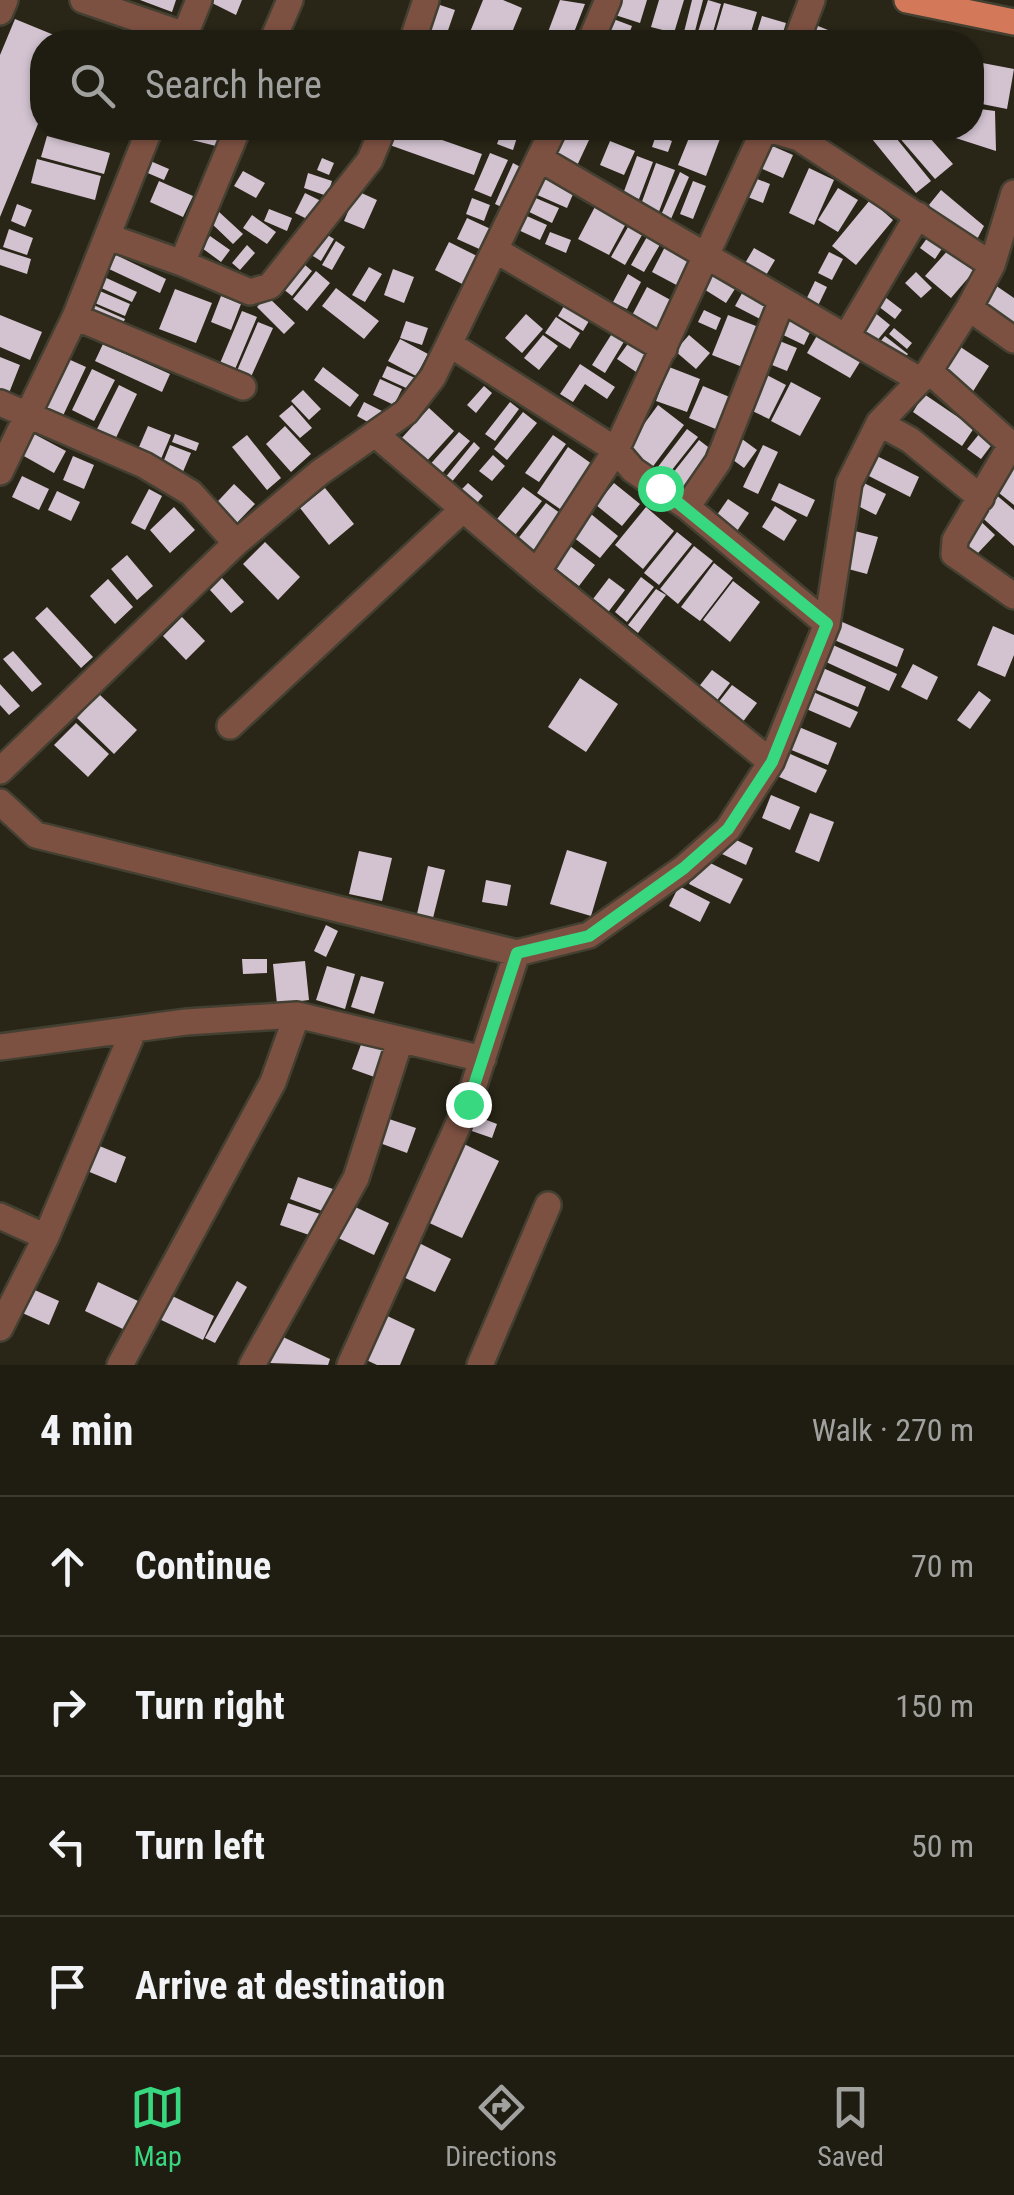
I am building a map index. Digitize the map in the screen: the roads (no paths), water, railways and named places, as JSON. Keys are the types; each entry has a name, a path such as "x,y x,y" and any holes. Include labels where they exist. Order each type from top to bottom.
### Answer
{"main road":[{"path":"907,0 1014,22"}],"street":[{"path":"0,12 6,0"},
{"path":"82,0 162,30"},
{"path":"186,30 199,0"},
{"path":"277,30 290,0"},
{"path":"416,30 426,0"},
{"path":"595,30 608,0"},
{"path":"801,30 812,0"},
{"path":"0,472 75,316 145,140"},
{"path":"182,263 233,140"},
{"path":"108,236 250,292 270,286 370,160 378,140"},
{"path":"0,771 236,542 318,473 406,412 451,345 549,140"},
{"path":"537,572 616,450 759,140"},
{"path":"802,140 992,265"},
{"path":"540,159 707,253 780,303 924,375 1013,446 955,540 954,554 1014,596"},
{"path":"0,802 36,835 517,953 589,936 684,868 728,829 772,762 827,624 849,483 879,424 924,375 969,308 992,265 1014,193"},
{"path":"846,337 918,215"},
{"path":"497,250 664,349"},
{"path":"687,507 718,462 780,303"},
{"path":"969,308 1014,340"},
{"path":"75,316 242,387"},
{"path":"451,345 616,450 633,470 687,507 827,624"},
{"path":"0,403 144,465 190,493 236,542"},
{"path":"879,424 910,440 982,498"},
{"path":"375,434 537,572 772,762"},
{"path":"230,726 462,510"},
{"path":"350,1365 484,1058 517,953"},
{"path":"0,1047 186,1022 297,1015 400,1042 484,1058"},
{"path":"120,1365 273,1082 297,1015"},
{"path":"0,1328 46,1237 133,1032"},
{"path":"252,1365 356,1178 400,1042"},
{"path":"480,1365 548,1205"},
{"path":"0,1216 46,1237"}]}
